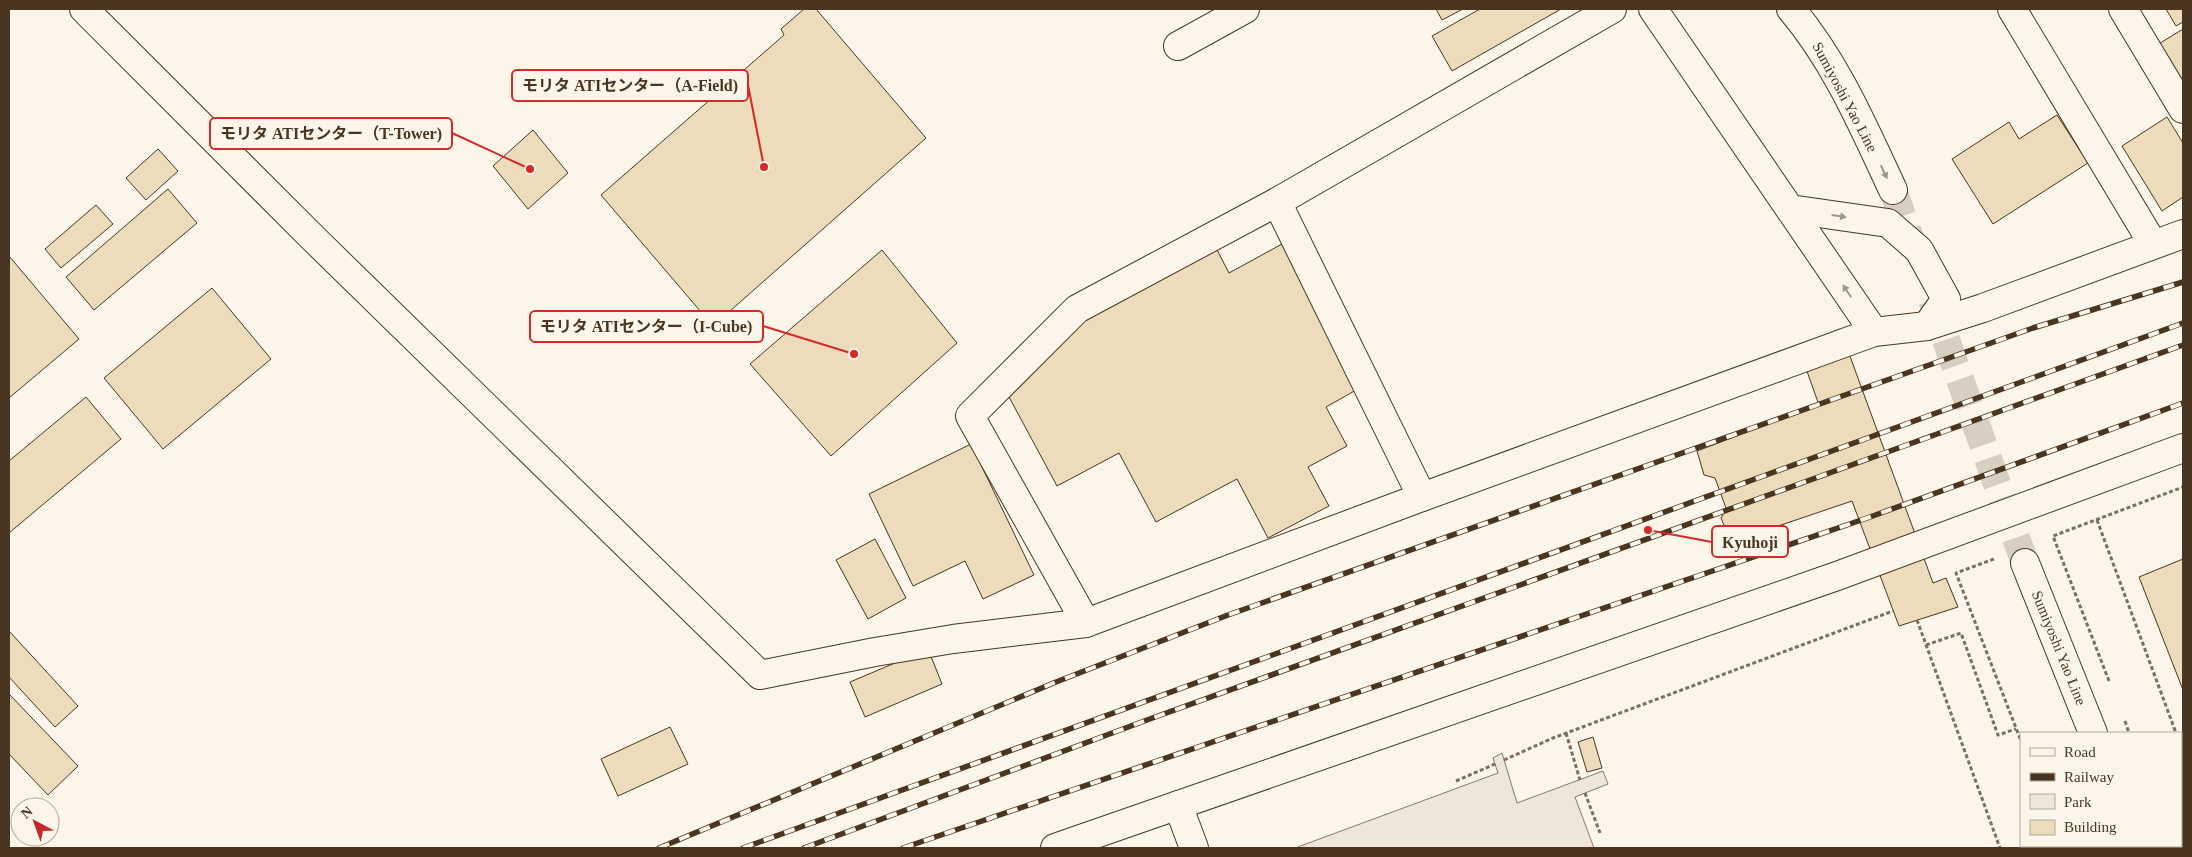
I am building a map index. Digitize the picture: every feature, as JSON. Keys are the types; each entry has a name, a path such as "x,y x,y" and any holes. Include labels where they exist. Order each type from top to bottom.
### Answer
{"street":[{"path":"84,9 321,246 760,674 953,639 1086,623 1422,496 1874,332 1927,326 1983,308 2183,234"},
{"path":"1178,46 1245,9"},
{"path":"1086,623 970,416 1077,309 1277,202 1612,9"},
{"path":"1653,9 1874,332"},
{"name":"Sumiyoshi Yao Line","path":"1791,9 1810,31 1852,103 1893,190"},
{"path":"2012,9 2153,244"},
{"path":"2123,9 2183,109"},
{"path":"1277,202 1422,496"},
{"path":"1790,209 1888,223 1894,228 1919,250 1946,299 1927,326"},
{"path":"1055,848 1837,576 2183,448"},
{"name":"Sumiyoshi Yao Line","path":"2025,563 2093,732"},
{"path":"1178,805 1194,848"}],"path":[{"path":"2112,688 2053,536 2183,488"},
{"path":"2096,520 2176,732"},
{"path":"1956,573 2020,739"},
{"path":"1504,760 1566,733 1893,611"},
{"path":"1917,620 2000,848"},
{"path":"1926,645 1961,633 1998,736 2016,729"},
{"path":"2122,715 2129,732"},
{"path":"1566,733 1580,780"},
{"path":"1456,781 1495,764"},
{"path":"1585,793 1600,833"}],"green space":[{"path":"1502,753 1517,803 1603,771 1608,784 1575,797 1594,848 1295,848 1498,773 1493,758"}],"building":[{"path":"804,9 816,9 926,138 713,326 601,195 784,35 781,29"},
{"path":"1436,9 1463,9 1442,20"},
{"path":"1480,9 1561,9 1452,71 1432,36"},
{"path":"2166,9 2183,9 2183,22 2176,26"},
{"path":"2183,29 2183,84 2157,45"},
{"path":"2057,115 2088,163 1993,224 1952,159 2009,122 2019,139"},
{"path":"2167,117 2183,143 2183,197 2162,211 2122,146"},
{"path":"533,130 568,173 528,209 493,166"},
{"path":"158,149 178,171 146,200 126,178"},
{"path":"168,189 197,223 94,310 66,277"},
{"path":"96,205 113,224 61,268 45,249"},
{"path":"1214,244 1229,273 1282,244 1358,389 1326,407 1347,446 1308,467 1329,506 1268,538 1237,479 1156,522 1119,453 1057,486 1009,397 1079,316"},
{"path":"882,250 957,343 831,456 750,364"},
{"path":"9,256 79,339 9,398"},
{"path":"212,288 271,359 163,449 104,378"},
{"path":"1840,329 1933,583 1946,578 1958,607 1899,626 1852,501 1731,542 1721,518 1726,508 1715,478 1704,475 1697,451 1819,405 1798,346"},
{"path":"86,397 121,439 9,533 9,461"},
{"path":"971,444 1034,575 983,599 965,561 913,586 869,494"},
{"path":"875,539 906,598 868,619 836,560"},
{"path":"2183,559 2183,690 2139,577"},
{"path":"9,631 78,706 55,727 9,677"},
{"path":"928,649 942,684 865,717 850,682"},
{"path":"9,694 78,766 48,795 9,754"},
{"path":"670,727 688,764 618,796 601,759"},
{"path":"1593,737 1602,768 1587,772 1578,742"}],"tunnel":[{"path":"1893,190 1915,252"},
{"path":"1932,300 2025,563"}],"railway":[{"path":"659,848 1056,682 1228,615 2033,328 2183,282"},
{"path":"743,848 2183,323"},
{"path":"804,848 1147,720 2183,345"},
{"path":"903,848 1870,517 2183,403"}],"place":[{"name":"モリタ ATIセンター（A-Field)","path":"764,167"},
{"name":"モリタ ATIセンター（T-Tower)","path":"530,169"},
{"name":"モリタ ATIセンター（I-Cube)","path":"854,354"},
{"name":"Kyuhoji","path":"1648,530"}]}
